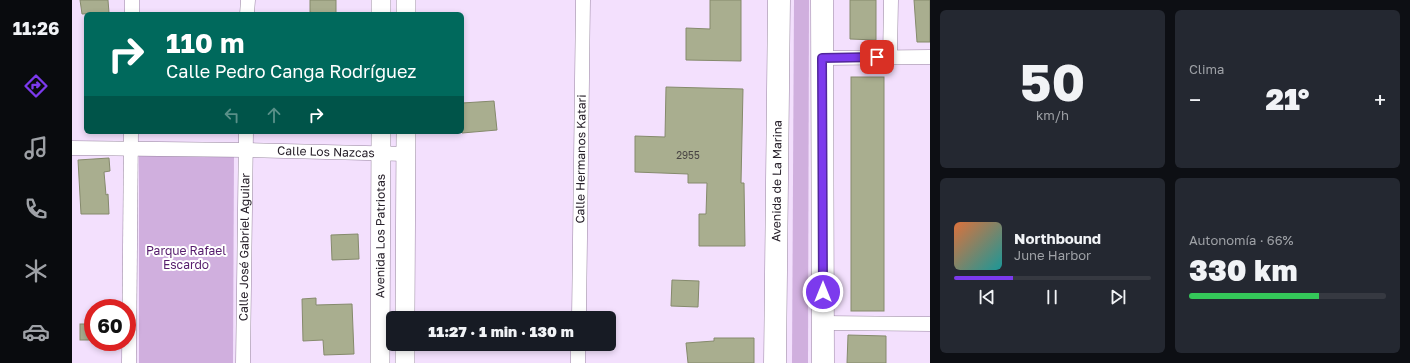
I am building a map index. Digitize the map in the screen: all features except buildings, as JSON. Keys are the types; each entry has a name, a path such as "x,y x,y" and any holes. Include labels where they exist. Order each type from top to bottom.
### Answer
{"main road":[{"path":"381,0 381,12"},
{"path":"406,0 406,12"},
{"name":"Avenida de La Marina","path":"775,363 779,0"},
{"path":"822,0 823,363"},
{"name":"Avenida Los Patriotas","path":"380,363 381,134"},
{"path":"405,311 406,134"},
{"path":"405,351 405,363"}],"street":[{"path":"132,0 132,12"},
{"path":"247,12 248,0"},
{"name":"Calle Hermanos Katari","path":"579,311 583,0"},
{"path":"890,57 891,0"},
{"path":"822,58 930,57"},
{"path":"129,363 131,134"},
{"name":"Calle José Gabriel Aguilar","path":"243,363 246,134"},
{"name":"Calle Los Nazcas","path":"72,148 406,154"},
{"path":"823,323 930,324"},
{"path":"578,351 578,363"}],"green space":[{"path":"794,0 809,0 808,363 792,363"},
{"name":"Parque Rafael Escardo","path":"139,153 234,154 233,363 139,363"}],"route":[{"path":"823,292 822,58 877,57"}]}
